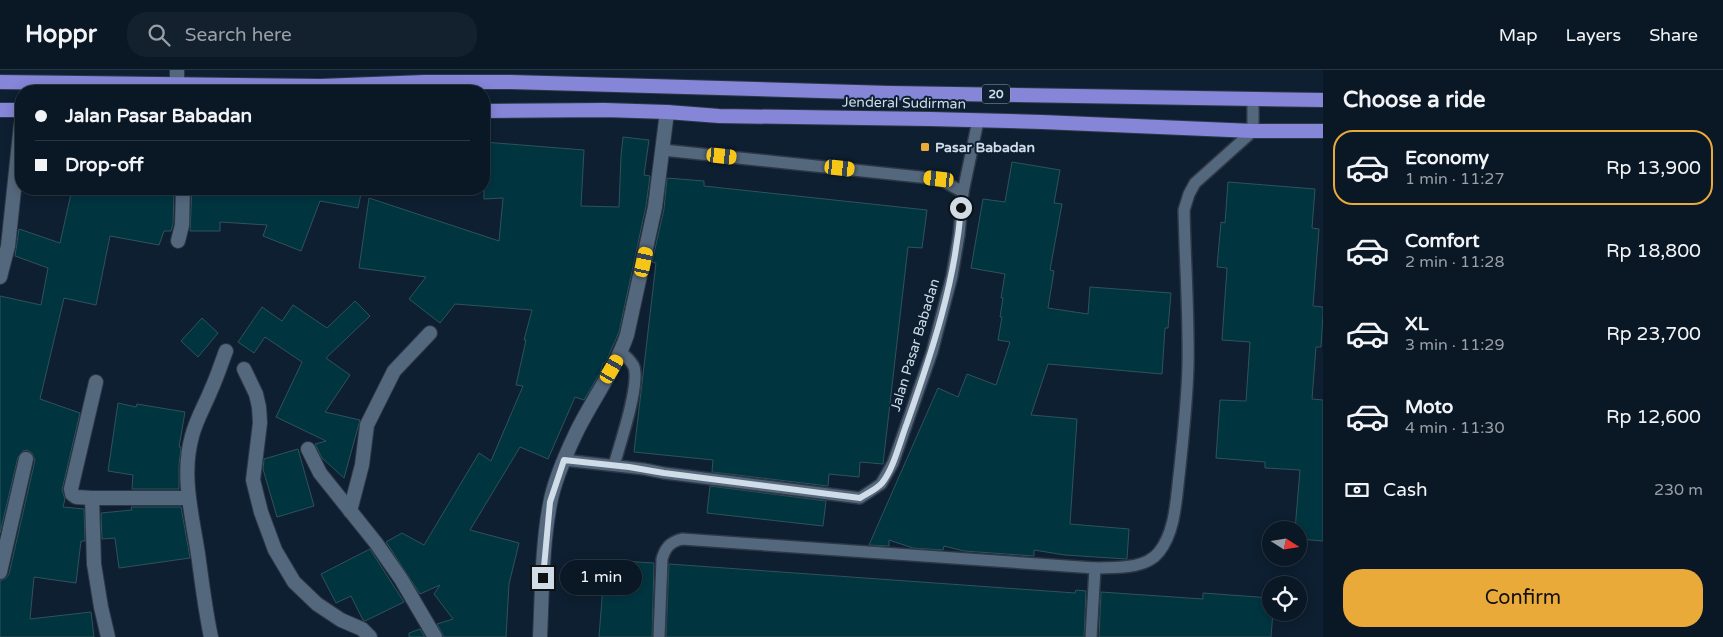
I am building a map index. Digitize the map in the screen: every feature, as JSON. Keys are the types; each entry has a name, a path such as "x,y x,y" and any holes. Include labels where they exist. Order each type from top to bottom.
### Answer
{"highway":[{"name":"Jenderal Sudirman","path":"0,82 249,85"},
{"name":"Jenderal Sudirman","path":"347,85 425,82 511,82 890,93 1323,100"},
{"path":"0,110 15,110"},
{"name":"Jenderal Sudirman","path":"490,111 667,112 720,116 1042,122 1253,131 1323,131"}],"street":[{"path":"177,70 177,84"},
{"path":"540,637 550,502 564,460 587,412 622,352 633,311 651,226 667,112"},
{"path":"0,277 8,246 15,180"},
{"path":"178,241 182,225 183,195"},
{"path":"350,511 362,465 367,425 394,371 430,333"},
{"path":"212,637 203,600 198,553 188,498 189,454 192,436 226,351"},
{"path":"244,369 256,394 259,407 260,423 253,480 261,512 275,550 294,582 317,604 341,620 362,629 370,637"},
{"path":"96,382 71,489 72,494 76,497 92,498 188,498"},
{"path":"308,449 320,472 376,543 401,579 435,637"},
{"path":"0,572 26,459"},
{"path":"92,498 94,564 108,637"}],"lane":[{"path":"659,637 662,559 664,551 669,544 682,539 1095,568 1130,566 1147,562 1158,554 1168,539 1175,510 1184,423 1188,365 1184,210 1189,194 1195,184 1253,131 1253,98"},
{"name":"Jalan Pasar Babadan","path":"564,460 860,498 882,484 892,463 932,352 943,313 952,276 959,235 963,192 978,121"},
{"path":"663,150 939,179 963,192"},
{"path":"614,465 629,413 635,380 631,361 622,352"},
{"path":"1091,637 1095,568"}],"building":[{"path":"623,137 649,140 644,175 650,176 646,206 619,332 600,373 584,400 575,397 548,459 520,447 470,530 519,543 509,584 506,637 444,637 437,624 453,619 434,594 440,585 420,594 386,542 402,533 424,545 479,453 491,461 523,386 516,385 526,340 524,340 532,310 455,304 440,323 409,299 426,277 359,268 369,198 499,241 503,198 484,199 484,195 490,195 490,142 584,150 581,206 619,207"},
{"path":"1012,162 1060,170 1054,203 1062,204 1050,270 1054,271 1048,308 1088,314 1090,287 1171,293 1168,328 1165,328 1162,374 1048,364 1031,415 1077,419 1070,524 1129,529 1127,559 1065,555 1034,550 1034,556 964,551 944,546 943,550 913,548 889,540 889,546 869,545 938,388 958,397 967,374 996,385 1010,342 998,340 1002,317 1000,317 1003,298 1001,298 1005,274 971,268 983,199 1005,202"},
{"path":"667,178 704,181 704,186 927,210 922,248 908,247 883,464 860,462 859,477 829,474 828,486 712,472 713,460 634,452 656,263 652,262 664,209"},
{"path":"1228,182 1315,189 1312,228 1319,229 1313,306 1323,307 1323,314 1321,347 1316,347 1312,399 1323,400 1323,541 1308,540 1308,521 1296,521 1300,470 1265,468 1265,462 1216,458 1220,400 1246,401 1250,342 1222,340 1227,268 1217,267 1221,222 1225,223"},
{"path":"71,195 174,195 171,231 164,231 159,245 110,236 96,305 64,298 40,399 80,413 62,490 65,499 63,507 84,509 85,541 81,541 76,583 34,577 30,619 91,612 94,637 0,637 0,581 9,574 35,460 32,453 27,450 23,451 18,457 0,533 0,296 41,305 48,268 15,256 19,229 60,243"},
{"path":"192,195 361,195 358,208 320,201 301,251 263,236 267,225 220,222 220,231 190,231"},
{"path":"355,301 370,316 326,358 350,375 325,412 360,420 344,478 322,458 315,444 326,441 276,417 302,362 265,337 254,353 238,342 262,307 282,321 293,305 327,328"},
{"path":"202,318 218,333 198,357 181,341"},
{"path":"118,403 136,407 137,404 185,412 179,447 181,447 179,489 132,489 133,475 108,471"},
{"path":"298,449 314,506 277,517 263,469 264,459"},
{"path":"710,486 826,501 823,526 707,513"},
{"path":"131,507 181,507 190,558 119,568 115,538 102,539 101,513 132,510"},
{"path":"370,549 404,602 365,621 351,596 336,603 321,574"},
{"path":"605,560 654,563 652,637 599,637"},
{"path":"669,564 1075,593 1076,590 1086,591 1084,637 666,637"},
{"path":"1101,592 1203,599 1203,593 1262,597 1262,621 1272,621 1271,637 1099,637"},
{"path":"420,629 425,637 409,637 409,633"}],"place":[{"name":"Pasar Babadan","path":"925,147"}],"route":[{"path":"543,578 550,502 564,460 860,498 882,484 892,463 932,352 952,276 959,235 961,208"}]}
